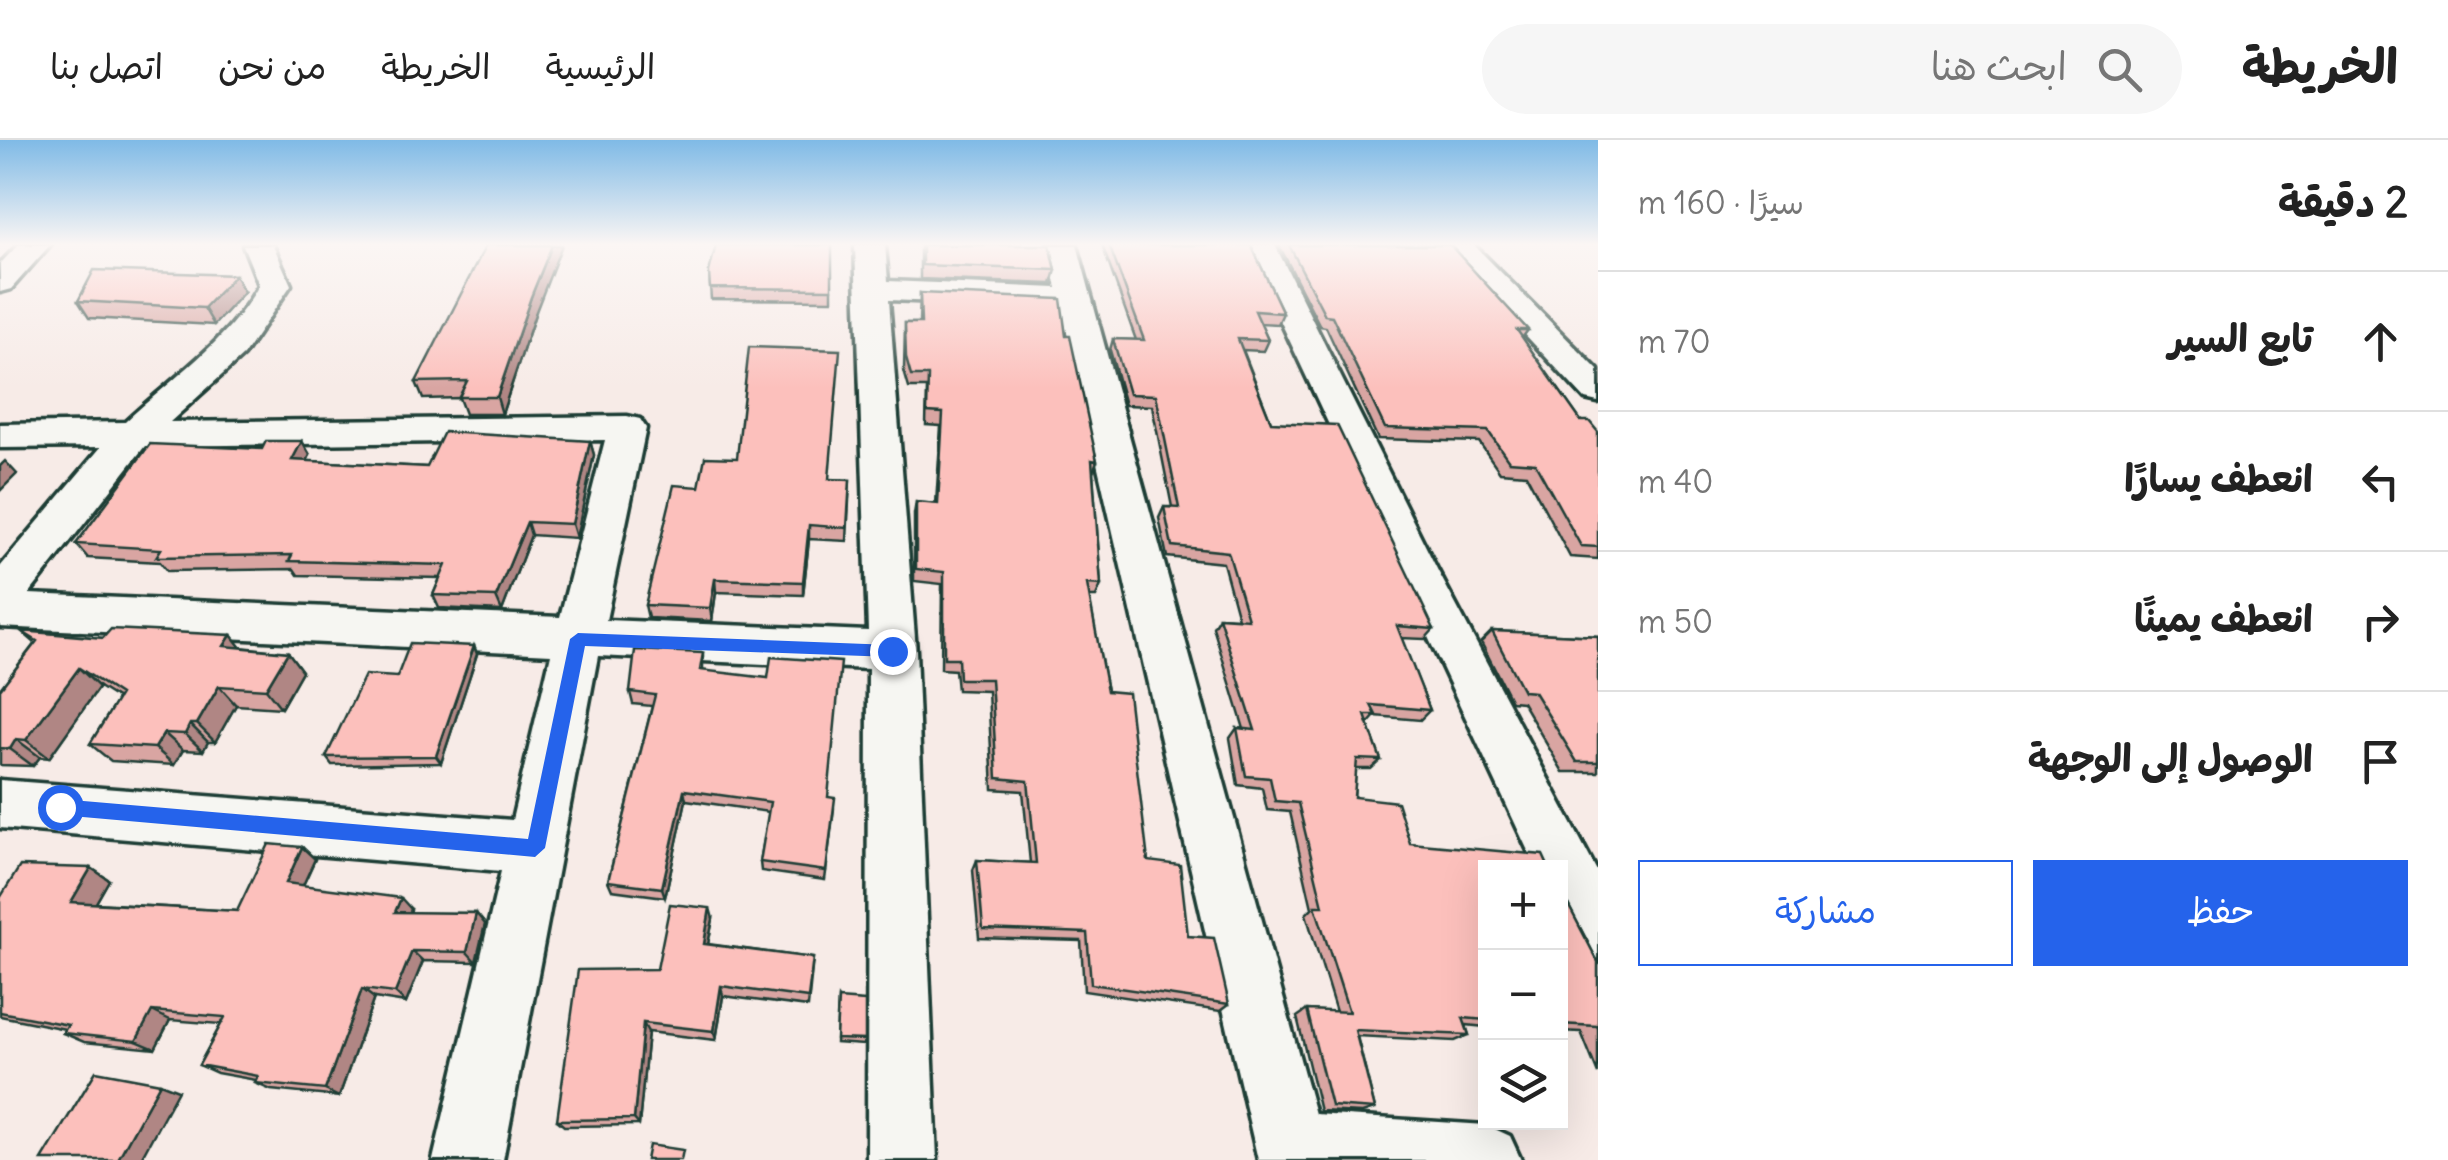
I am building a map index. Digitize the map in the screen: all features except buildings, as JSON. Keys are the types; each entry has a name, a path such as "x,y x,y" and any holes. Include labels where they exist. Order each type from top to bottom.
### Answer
{"street":[{"path":"0,598 134,436 224,356 262,315 271,293"},
{"path":"872,293 892,651 902,1160"},
{"path":"1037,293 1074,298"},
{"path":"1073,293 1291,1153 1486,1160"},
{"path":"1283,293 1416,571 1598,933"},
{"path":"1502,293 1598,391"},
{"path":"0,436 627,428 578,639 468,1160"},
{"path":"0,610 892,651"},
{"path":"0,804 535,848"}],"route":[{"path":"60,807 535,848 578,639 892,651"}]}
